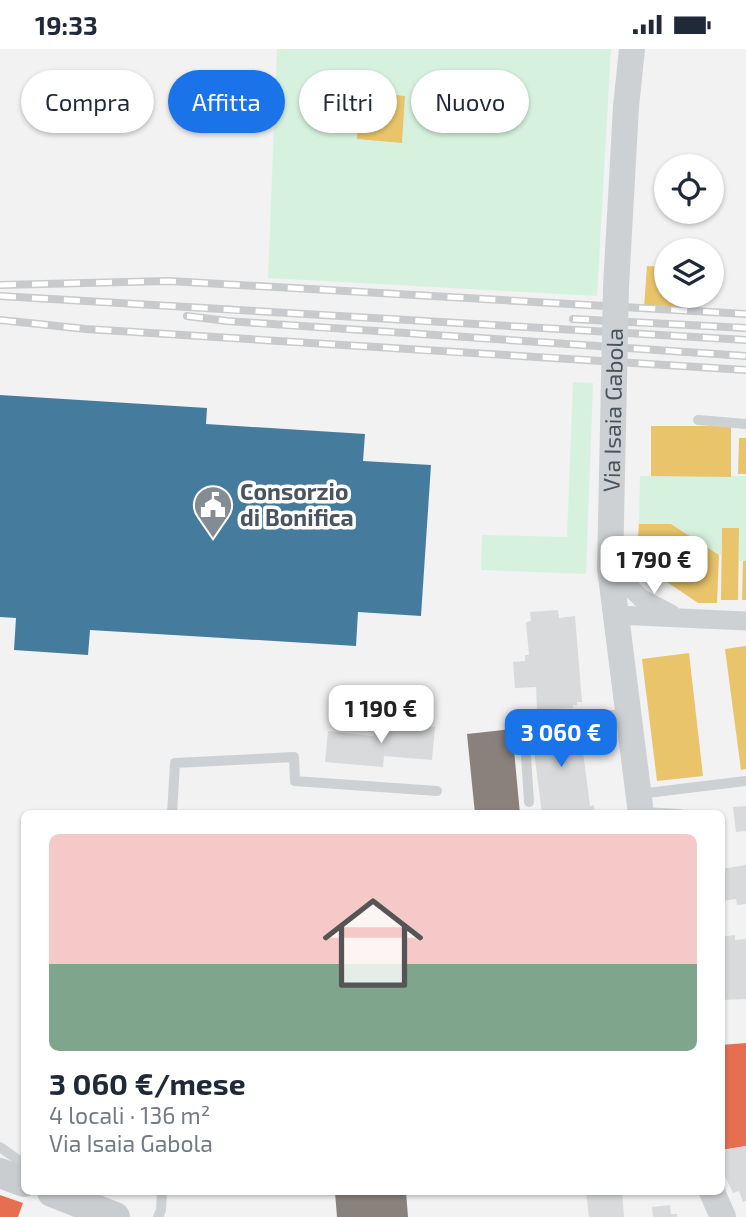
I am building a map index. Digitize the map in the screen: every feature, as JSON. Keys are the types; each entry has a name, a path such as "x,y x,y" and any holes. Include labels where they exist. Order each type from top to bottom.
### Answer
{"main road":[{"path":"70,1199 115,1217"}],"street":[{"name":"Via Isaia Gabola","path":"632,49 616,287 610,568 640,807"},
{"path":"610,568 642,599 668,614 689,618"},
{"path":"616,615 746,621"},
{"path":"713,1195 723,1217"}],"lane":[{"path":"698,420 746,424"},
{"path":"529,802 524,725 629,714"},
{"path":"172,810 174,763 294,757 295,781 437,791"},
{"path":"640,807 746,782"},
{"path":"0,1147 17,1178"},
{"path":"158,1217 162,1195"}],"green space":[{"path":"277,49 611,49 597,296 268,278 274,133 285,133 285,70 276,70"},
{"path":"573,382 593,383 586,574 481,570 482,535 567,537"},
{"path":"640,476 746,476 746,561 739,561 739,528 722,528 719,555 671,524 639,524"}],"building: Abitazioni":[{"path":"397,95 405,96 402,143 357,139 358,133 397,133"},
{"path":"647,266 654,266 654,308 683,310 644,308"},
{"path":"651,426 731,426 731,477 651,476"},
{"path":"739,438 746,438 746,474 738,474"},
{"path":"639,524 671,524 719,555 717,603 698,603 636,561"},
{"path":"722,528 739,528 738,600 721,600"},
{"path":"743,561 746,561 746,600 742,600"},
{"path":"746,646 746,769 741,770 725,649"},
{"path":"689,653 703,776 657,781 642,659"}],"building: Negozi":[{"path":"746,1043 746,1146 725,1150 725,1045"},
{"path":"0,1195 23,1203 18,1217 0,1217"}],"building: Pubblico":[{"name":"Consorzio di Bonifica","path":"0,395 207,408 206,424 365,434 363,461 431,465 421,616 358,612 356,646 90,630 88,655 14,650 16,618 0,617"}],"building: Industria":[{"path":"512,729 520,810 475,810 467,734"},
{"path":"335,1195 406,1195 408,1217 337,1217"}],"building: Altro":[{"path":"558,610 559,618 575,616 582,702 577,702 573,708 537,710 536,687 515,688 513,662 525,661 525,655 529,655 526,622 531,621 530,612"},
{"path":"579,720 590,806 594,805 595,810 541,810 531,727"},
{"path":"375,722 435,727 432,760 384,756 383,767 325,762 328,731 374,736"},
{"path":"746,806 746,831 736,832 733,807"},
{"path":"746,865 746,904 737,905 736,899 725,900 725,868"},
{"path":"735,935 735,940 746,939 746,999 725,1000 725,936"},
{"path":"746,1146 746,1201 743,1202 739,1191 733,1193 725,1176 725,1149"},
{"path":"586,1195 622,1195 624,1217 589,1217"},
{"path":"670,1205 671,1214 677,1214 677,1217 653,1217 652,1207"}],"railway":[{"path":"0,285 169,281 746,314"},
{"path":"0,296 746,340"},
{"path":"187,316 227,321 746,356"},
{"path":"573,319 746,328"},
{"path":"0,320 86,329 746,370"}],"place":[{"name":"Consorzio di Bonifica","path":"213,539"}]}
